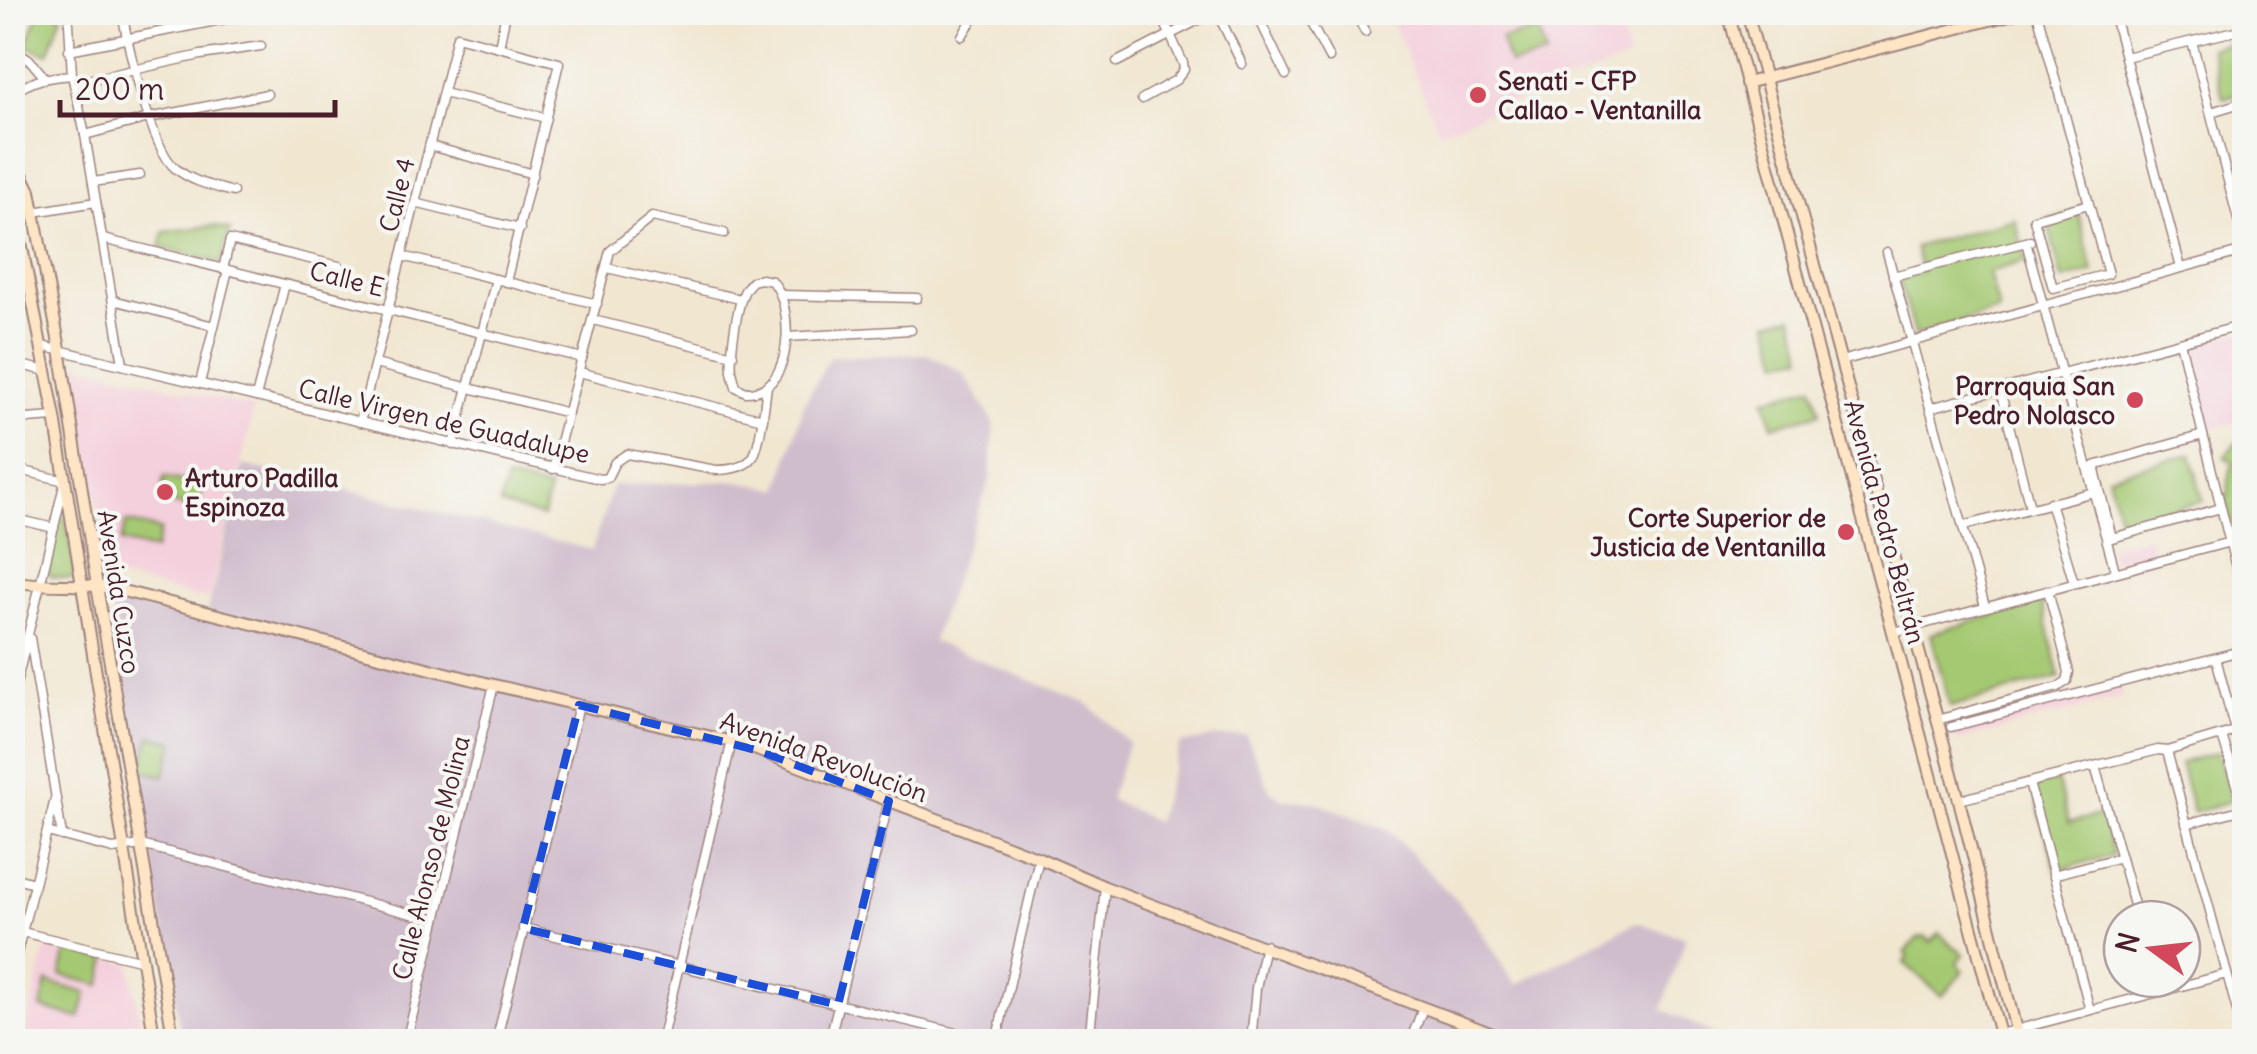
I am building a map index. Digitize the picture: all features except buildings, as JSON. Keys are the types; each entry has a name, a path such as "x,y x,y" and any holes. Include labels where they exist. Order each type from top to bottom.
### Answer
{"street":[{"path":"122,12 126,38 159,147 176,169 197,182 232,192"},
{"path":"70,50 261,12"},
{"path":"506,12 499,48 559,63 506,282"},
{"path":"962,36 977,12"},
{"path":"1108,18 1118,12"},
{"path":"1142,99 1176,80 1184,70 1160,12"},
{"path":"1117,62 1215,12 1242,64"},
{"path":"1256,12 1286,75"},
{"path":"1305,12 1329,58"},
{"path":"1355,12 1366,32"},
{"name":"Avenida Pedro Beltrán","path":"1728,12 2001,1038"},
{"name":"Avenida Pedro Beltrán","path":"1747,12 1960,800 2018,1036"},
{"path":"1746,83 2021,12"},
{"path":"2037,12 2090,204 2108,274 2052,288 2034,219 2090,204"},
{"path":"2114,12 2181,268"},
{"path":"2239,12 2244,20"},
{"path":"68,24 73,79 123,364"},
{"path":"2125,57 2244,29"},
{"name":"Calle 4","path":"360,422 458,36 499,48"},
{"path":"1841,361 2181,268 2244,247 2192,41"},
{"path":"12,95 24,85 45,78 73,79 136,71 261,46"},
{"path":"12,48 29,59 45,78"},
{"path":"443,92 546,118"},
{"path":"85,135 267,94"},
{"path":"2211,112 2244,102"},
{"path":"430,146 533,174"},
{"name":"Avenida Cuzco","path":"12,153 24,175 34,212 60,349 174,1042"},
{"path":"93,182 140,175"},
{"name":"Avenida Cuzco","path":"12,196 55,417 155,1042"},
{"path":"34,212 96,202"},
{"path":"415,203 520,229"},
{"path":"553,469 612,249 652,217 724,233"},
{"path":"1894,276 2039,238"},
{"name":"Calle E","path":"103,239 582,358"},
{"path":"200,383 230,240 340,266"},
{"path":"2026,242 2115,572"},
{"path":"1887,252 1985,608"},
{"path":"402,256 597,304"},
{"path":"606,268 740,300"},
{"path":"453,444 496,279"},
{"path":"767,385 746,392 736,387 732,372 740,300 752,281 772,281 781,295 787,338 911,330"},
{"path":"256,397 285,284"},
{"path":"781,295 916,298"},
{"path":"113,300 214,326"},
{"path":"592,320 732,355"},
{"path":"1930,408 2244,325"},
{"name":"Calle Virgen de Guadalupe","path":"42,346 553,469 607,478 615,462 630,454 716,470 734,468 752,457 763,419 767,385 783,360 787,338"},
{"path":"2180,342 2244,600"},
{"path":"12,363 47,371"},
{"path":"375,364 568,414"},
{"path":"579,372 763,419"},
{"path":"2000,390 2030,507"},
{"path":"12,416 55,417"},
{"path":"2203,435 2094,466 2112,538 2222,508"},
{"path":"12,468 65,481 12,701"},
{"path":"1852,479 1870,474"},
{"path":"1963,526 2094,492"},
{"path":"2050,502 2074,583"},
{"path":"12,518 54,528"},
{"path":"1894,632 2230,542"},
{"name":"Avenida Revolución","path":"12,581 41,586 97,586 732,742 1514,1042"},
{"path":"1937,720 2058,687 2067,681 2069,672 2048,590"},
{"path":"29,634 62,836"},
{"path":"1950,727 2244,650"},
{"path":"2216,658 2244,765"},
{"name":"Calle Alonso de Molina","path":"406,1042 494,685"},
{"path":"496,1042 579,705"},
{"path":"1960,800 2235,731"},
{"path":"2186,824 2243,809 2219,736"},
{"path":"661,1042 732,742"},
{"path":"2166,751 2244,1037"},
{"path":"2095,766 2133,899"},
{"path":"2028,783 2090,1010"},
{"path":"12,973 56,795"},
{"path":"829,1042 889,801"},
{"path":"47,832 113,849 141,845 436,920"},
{"path":"2054,875 2121,857"},
{"path":"523,928 995,1042 1039,858"},
{"path":"12,878 34,883"},
{"path":"1089,1042 1105,886"},
{"path":"22,932 142,962"},
{"path":"1251,1042 1265,946"},
{"path":"2202,981 2228,974"},
{"path":"2001,1038 2132,999"},
{"path":"1410,1042 1423,1008"}],"highlighted area":[{"path":"579,705 760,751 889,801 838,1005 523,928"}],"shaded area":[{"name":"Senati - CFP Callao - Ventanilla","path":"1388,13 1618,13 1628,59 1439,131"},
{"path":"2244,331 2244,420 2210,429 2189,346"},
{"path":"927,354 963,373 994,423 990,479 932,641 1087,703 1129,743 1109,799 1156,822 1180,744 1246,735 1270,791 1284,800 1312,801 1388,830 1471,916 1516,985 1636,922 1686,938 1662,1009 1728,1041 182,1041 110,598 205,623 243,465 592,550 613,485 732,481 779,489 804,404 830,357"},
{"name":"Arturo Padilla Espinoza","path":"73,363 254,408 209,600 110,576"},
{"path":"2149,537 2155,561 2115,571 2109,547"},
{"path":"2119,683 2123,697 1955,741 1951,727"},
{"path":"47,943 130,963 143,1041 23,1042"}],"green space":[{"path":"39,13 62,15 48,54 26,46"},
{"path":"1538,30 1546,56 1509,64 1501,39"},
{"path":"2244,39 2244,92 2223,98 2210,48"},
{"path":"2078,212 2093,272 2062,280 2047,220"},
{"path":"2015,219 2026,261 1989,272 1999,311 1914,335 1899,279 1921,272 1915,247"},
{"path":"213,226 230,230 221,263 160,247 164,232"},
{"path":"1793,316 1804,355 1780,361 1769,322"},
{"path":"1813,386 1820,413 1773,426 1765,399"},
{"path":"2244,436 2244,571 2225,496 2234,462 2225,457"},
{"path":"2191,454 2203,501 2120,523 2108,476"},
{"path":"164,477 203,486 197,510 160,501"},
{"path":"506,479 549,489 543,517 500,505"},
{"path":"58,517 66,519 75,574 70,579 51,577 48,572"},
{"path":"126,522 160,530 155,550 121,542"},
{"path":"2041,600 2060,677 1950,707 1931,634"},
{"path":"151,736 174,742 164,776 141,770"},
{"path":"2218,752 2231,801 2193,812 2180,763"},
{"path":"2057,780 2069,823 2102,814 2113,855 2056,871 2033,786"},
{"path":"1939,933 1964,955 1957,964 1964,971 1942,996 1904,963 1909,957 1905,953 1918,938 1925,936 1931,942"},
{"path":"67,950 107,959 101,985 61,975"},
{"path":"47,982 87,993 80,1018 41,1008"}],"place":[{"name":"Senati - CFP Callao - Ventanilla","path":"1478,95"},
{"name":"Parroquia San Pedro Nolasco","path":"2135,400"},
{"name":"Arturo Padilla Espinoza","path":"165,492"},
{"name":"Corte Superior de Justicia de Ventanilla","path":"1846,532"}]}
